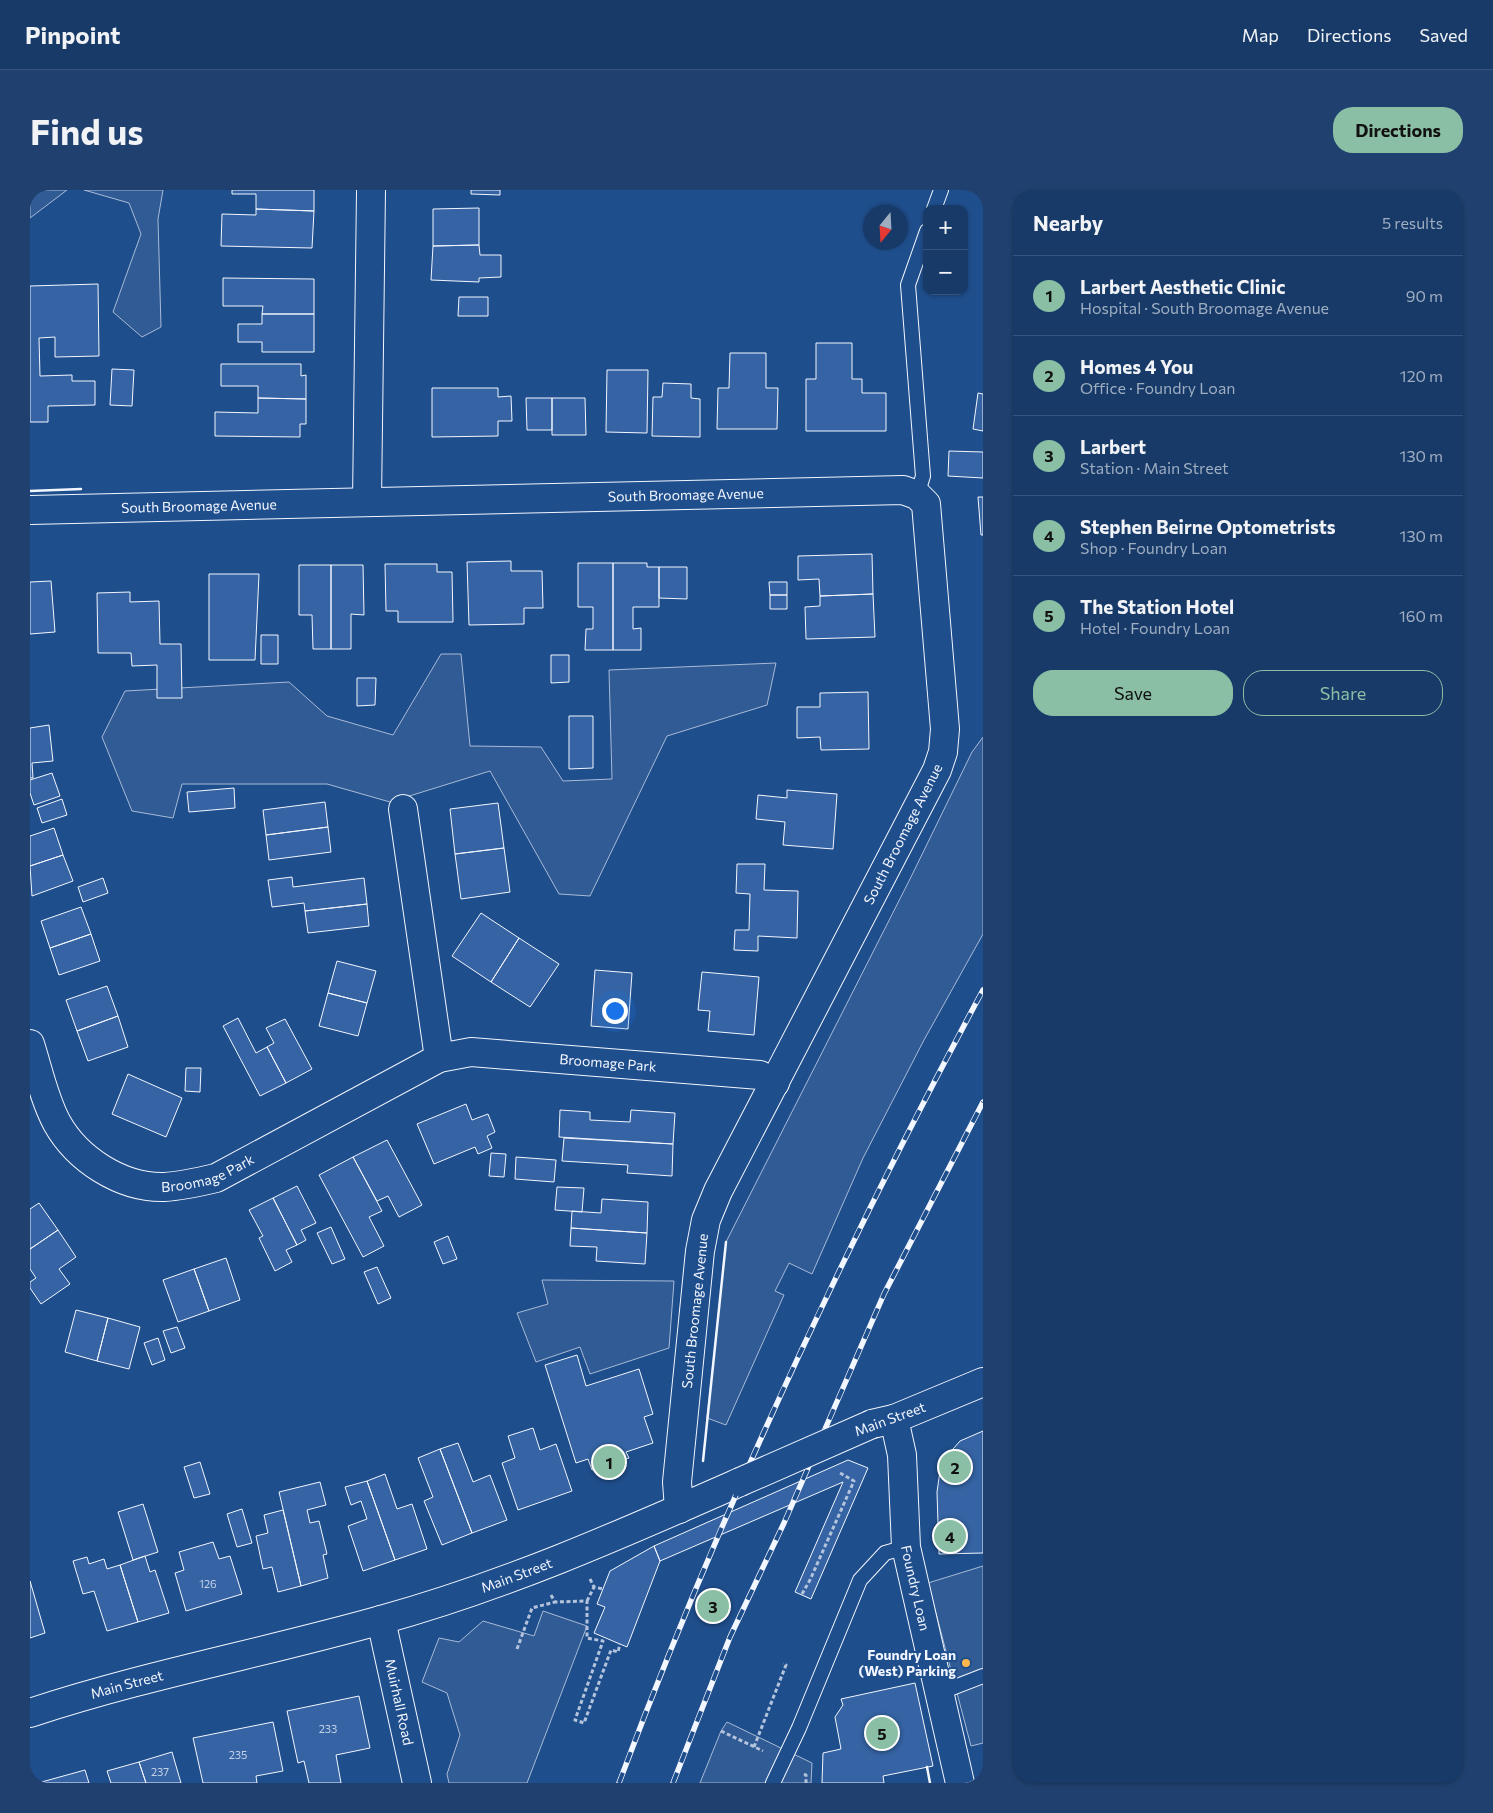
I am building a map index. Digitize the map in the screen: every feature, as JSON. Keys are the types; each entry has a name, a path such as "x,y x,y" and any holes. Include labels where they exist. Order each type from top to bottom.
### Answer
{"street":[{"path":"367,502 371,190"},
{"name":"South Broomage Avenue","path":"30,510 903,490 917,495 926,504 945,729 943,752 938,770 718,1191 706,1220 700,1251 678,1473 687,1505"},
{"path":"403,809 439,1058"},
{"name":"Broomage Park","path":"30,1044 57,1123 74,1146 98,1167 132,1182 162,1187 190,1184 216,1178 439,1058 471,1052 760,1075 775,1083"},
{"name":"Main Street","path":"30,1713 100,1692 381,1620 488,1587 591,1547 883,1422 983,1382"},
{"name":"Foundry Loan","path":"883,1422 902,1455 906,1547 960,1783"},
{"name":"Muirhall Road","path":"381,1620 417,1783"}],"lane":[{"path":"935,205 940,190"},
{"path":"917,495 923,476 908,285 923,242"},
{"path":"773,1783 799,1728 860,1580 885,1553 906,1547"},
{"path":"939,1693 983,1676"}],"path":[{"path":"802,1594 854,1481 840,1473"},
{"path":"581,1579 594,1574"},
{"path":"603,1589 594,1587 587,1601 587,1638 603,1642 575,1720 584,1723 610,1650 618,1652 620,1644"},
{"path":"549,1590 555,1602"},
{"path":"517,1649 532,1608 555,1602 587,1601"},
{"path":"721,1731 754,1747 786,1665 783,1664"}],"shaded area":[{"path":"30,190 67,190 30,218"},
{"path":"84,190 163,190 158,219 161,327 142,337 113,312 141,234 129,203"},
{"path":"441,654 461,654 470,746 541,747 563,781 612,779 609,670 776,663 767,705 667,736 590,896 559,894 490,771 390,802 327,784 182,784 173,818 132,811 102,737 125,691 289,682 327,716 393,735"},
{"path":"983,737 983,934 924,1040 863,1158 812,1274 789,1263 775,1291 784,1295 726,1425 707,1418 726,1242 911,877 972,752"},
{"path":"542,1280 674,1281 669,1348 590,1374 580,1347 536,1362 517,1313 548,1304"},
{"name":"Foundry Loan (West) Parking","path":"983,1566 983,1743 971,1746 928,1583"},
{"path":"543,1611 587,1626 527,1783 449,1783 447,1774 460,1735 447,1693 422,1682 439,1638 459,1642 483,1621 534,1636"},
{"path":"727,1722 812,1763 811,1783 700,1783 721,1731"}],"building":[{"path":"232,190 314,190 314,211 256,209 256,194 232,194"},
{"path":"471,190 500,190 500,195 471,194"},
{"path":"479,208 479,245 433,246 433,209"},
{"path":"256,209 314,211 312,248 221,246 222,214 256,215"},
{"path":"479,245 480,255 501,255 501,277 479,278 479,282 431,280 433,246"},
{"path":"223,278 314,279 314,314 262,314 263,306 223,306"},
{"path":"98,284 99,356 55,357 55,337 39,338 40,376 72,375 72,381 95,381 95,405 48,406 48,422 30,422 30,286"},
{"path":"459,297 488,297 488,316 458,316"},
{"path":"262,314 314,314 314,352 262,352 262,342 238,342 238,324 262,324"},
{"path":"816,343 852,343 852,379 862,379 862,393 886,393 886,431 806,431 806,379 816,379"},
{"path":"730,353 766,353 766,388 778,388 777,429 717,429 718,388 729,388"},
{"path":"221,364 301,364 301,376 306,375 306,399 258,398 258,386 221,386"},
{"path":"112,369 134,370 132,406 110,405"},
{"path":"607,370 648,370 647,433 606,432"},
{"path":"663,383 691,384 691,398 700,399 700,437 652,436 653,397 662,397"},
{"path":"432,388 498,388 498,397 511,396 512,421 498,421 498,436 432,437"},
{"path":"978,393 983,394 983,431 973,429"},
{"path":"258,398 306,399 306,424 300,424 300,437 215,436 215,412 258,413"},
{"path":"526,398 552,398 552,430 527,430"},
{"path":"552,398 585,398 586,435 552,435"},
{"path":"949,451 983,452 983,478 948,476"},
{"path":"978,497 983,497 983,535 981,535"},
{"path":"872,554 873,594 820,596 819,579 798,580 798,556"},
{"path":"511,561 511,571 542,571 543,608 524,608 524,624 469,625 467,562"},
{"path":"578,563 613,563 613,650 585,650 586,629 593,629 593,607 578,607"},
{"path":"613,563 647,563 647,567 659,567 659,607 633,607 633,629 641,628 641,650 613,650"},
{"path":"385,564 437,564 437,572 452,572 453,622 398,622 398,611 386,611"},
{"path":"299,565 331,565 331,649 313,649 312,615 299,615"},
{"path":"331,565 363,565 364,615 351,614 351,649 331,649"},
{"path":"659,567 687,567 687,599 659,598"},
{"path":"209,574 259,574 255,660 209,660"},
{"path":"51,581 55,632 30,634 30,582"},
{"path":"769,582 787,582 787,595 770,595"},
{"path":"130,592 130,602 159,601 160,644 181,644 182,698 157,698 157,665 132,666 131,653 98,653 97,593"},
{"path":"873,594 875,637 806,639 805,607 820,606 820,596"},
{"path":"770,595 787,595 787,609 770,609"},
{"path":"261,635 278,635 278,664 261,664"},
{"path":"551,655 569,655 569,682 551,683"},
{"path":"357,678 376,678 375,705 357,706"},
{"path":"868,692 869,749 821,750 820,737 797,738 797,707 820,707 820,693"},
{"path":"569,716 593,716 593,768 569,769"},
{"path":"49,725 53,761 32,763 33,778 30,778 30,728"},
{"path":"52,773 60,796 34,805 30,793 30,780"},
{"path":"234,788 235,808 189,812 187,792"},
{"path":"787,790 837,794 833,849 783,845 785,822 756,819 758,795 787,798"},
{"path":"62,799 67,815 42,823 37,808"},
{"path":"325,802 328,827 266,835 263,810"},
{"path":"498,803 504,848 455,854 450,809"},
{"path":"328,827 331,852 269,860 266,835"},
{"path":"54,828 63,855 30,866 30,836"},
{"path":"504,848 510,892 461,899 455,854"},
{"path":"63,855 73,881 32,896 30,866"},
{"path":"737,864 765,864 764,890 798,891 797,938 758,936 758,951 734,950 735,930 749,930 750,894 736,893"},
{"path":"292,877 293,887 364,878 367,904 305,911 304,903 272,907 268,880"},
{"path":"103,878 108,893 83,902 78,887"},
{"path":"367,904 369,926 308,933 305,911"},
{"path":"81,907 91,934 50,948 41,921"},
{"path":"481,913 519,938 491,982 452,956"},
{"path":"91,934 100,961 59,975 50,948"},
{"path":"519,938 559,964 530,1007 491,982"},
{"path":"337,961 376,971 367,1003 328,993"},
{"path":"595,970 632,973 628,1029 591,1026"},
{"path":"702,972 759,977 754,1035 708,1031 710,1011 698,1010"},
{"path":"107,986 118,1016 77,1031 66,1000"},
{"path":"328,993 367,1003 358,1036 319,1026"},
{"path":"118,1016 128,1047 88,1061 77,1031"},
{"path":"238,1018 256,1053 267,1047 286,1083 260,1096 223,1026"},
{"path":"285,1019 312,1069 286,1083 267,1047 274,1043 266,1028"},
{"path":"186,1068 201,1068 200,1092 185,1091"},
{"path":"128,1074 182,1098 166,1137 112,1114"},
{"path":"466,1104 472,1120 488,1114 495,1132 487,1136 492,1148 478,1154 475,1147 434,1164 417,1124"},
{"path":"560,1110 590,1112 590,1120 630,1122 631,1110 675,1113 673,1144 559,1137"},
{"path":"564,1138 673,1144 672,1176 627,1173 628,1165 562,1161"},
{"path":"387,1140 422,1205 399,1217 388,1196 377,1201 353,1157"},
{"path":"491,1153 506,1154 504,1177 489,1176"},
{"path":"353,1157 382,1211 369,1217 384,1246 363,1257 319,1175"},
{"path":"516,1157 556,1160 554,1182 515,1179"},
{"path":"297,1186 316,1223 301,1230 306,1240 297,1245 273,1198"},
{"path":"557,1187 584,1188 582,1212 555,1210"},
{"path":"273,1198 297,1245 286,1250 292,1262 275,1271 259,1238 263,1236 249,1210"},
{"path":"602,1199 648,1202 647,1233 571,1228 572,1211 601,1213"},
{"path":"39,1203 58,1230 30,1249 30,1209"},
{"path":"331,1227 345,1259 332,1264 317,1233"},
{"path":"571,1228 647,1233 645,1264 596,1261 597,1247 570,1246"},
{"path":"58,1230 76,1257 59,1269 70,1284 41,1304 30,1288 30,1282 36,1278 30,1269 30,1249"},
{"path":"448,1236 457,1259 443,1264 434,1242"},
{"path":"226,1258 240,1300 209,1311 194,1269"},
{"path":"377,1267 391,1298 378,1304 364,1272"},
{"path":"194,1269 209,1311 178,1322 163,1280"},
{"path":"76,1310 108,1318 97,1361 65,1352"},
{"path":"108,1318 140,1327 129,1369 97,1361"},
{"path":"177,1327 185,1348 171,1353 163,1331"},
{"path":"158,1338 165,1360 152,1365 144,1343"},
{"path":"577,1355 586,1386 639,1369 653,1414 644,1417 653,1443 626,1452 629,1458 592,1470 588,1459 576,1463 545,1365"},
{"path":"533,1428 540,1450 556,1444 572,1491 518,1510 502,1463 515,1458 508,1436"},
{"path":"983,1431 983,1553 939,1554 937,1492 940,1471 946,1457 960,1441"},
{"path":"458,1443 473,1482 490,1475 507,1520 472,1533 440,1449"},
{"path":"440,1449 472,1533 442,1545 424,1501 433,1497 418,1458"},
{"path":"848,1460 868,1468 811,1599 795,1592 843,1482 660,1561 654,1546"},
{"path":"200,1462 210,1494 194,1498 184,1467"},
{"path":"385,1474 397,1509 412,1504 427,1549 395,1560 367,1481"},
{"path":"367,1481 395,1560 363,1571 348,1526 367,1519 361,1501 351,1505 345,1487"},
{"path":"320,1482 326,1505 307,1510 310,1523 319,1521 327,1554 323,1555 328,1578 301,1586 279,1492"},
{"path":"143,1504 158,1552 133,1560 118,1512"},
{"path":"242,1509 252,1543 237,1547 227,1514"},
{"path":"283,1510 301,1586 278,1592 272,1567 263,1569 256,1536 268,1533 264,1515"},
{"path":"213,1542 219,1559 230,1556 242,1594 186,1611 175,1573 184,1570 179,1552"},
{"path":"654,1546 660,1561 627,1647 594,1633 605,1607 597,1604 610,1571"},
{"path":"145,1556 150,1572 155,1570 169,1613 138,1622 120,1565"},
{"path":"87,1557 89,1564 104,1559 107,1569 120,1565 138,1622 107,1631 94,1591 83,1594 73,1561"},
{"path":"30,1581 45,1633 30,1638"},
{"path":"915,1683 933,1766 883,1776 884,1783 822,1783 823,1753 841,1749 835,1717 843,1705 841,1699"},
{"path":"359,1696 370,1748 336,1755 341,1783 309,1783 304,1761 298,1763 287,1711"},
{"path":"273,1722 283,1771 256,1776 257,1783 203,1783 193,1738"},
{"path":"172,1752 181,1783 146,1783 139,1762"},
{"path":"139,1762 146,1783 111,1783 107,1771"},
{"path":"85,1770 89,1783 38,1783"}],"railway":[{"path":"619,1783 658,1681 700,1580 788,1380 882,1184 983,990"},
{"path":"673,1783 730,1637 784,1523 884,1294 983,1102"}],"wall":[{"path":"30,491 81,489"},
{"path":"703,1461 726,1242"},
{"path":"927,1767 930,1783"}],"place":[{"name":"Larbert Aesthetic Clinic","path":"609,1462"},
{"name":"Homes 4 You","path":"955,1467"},
{"name":"Stephen Beirne Optometrists","path":"950,1536"},
{"name":"Larbert","path":"713,1606"},
{"name":"Foundry Loan (West) Parking","path":"966,1663"},
{"name":"The Station Hotel","path":"882,1733"}]}
